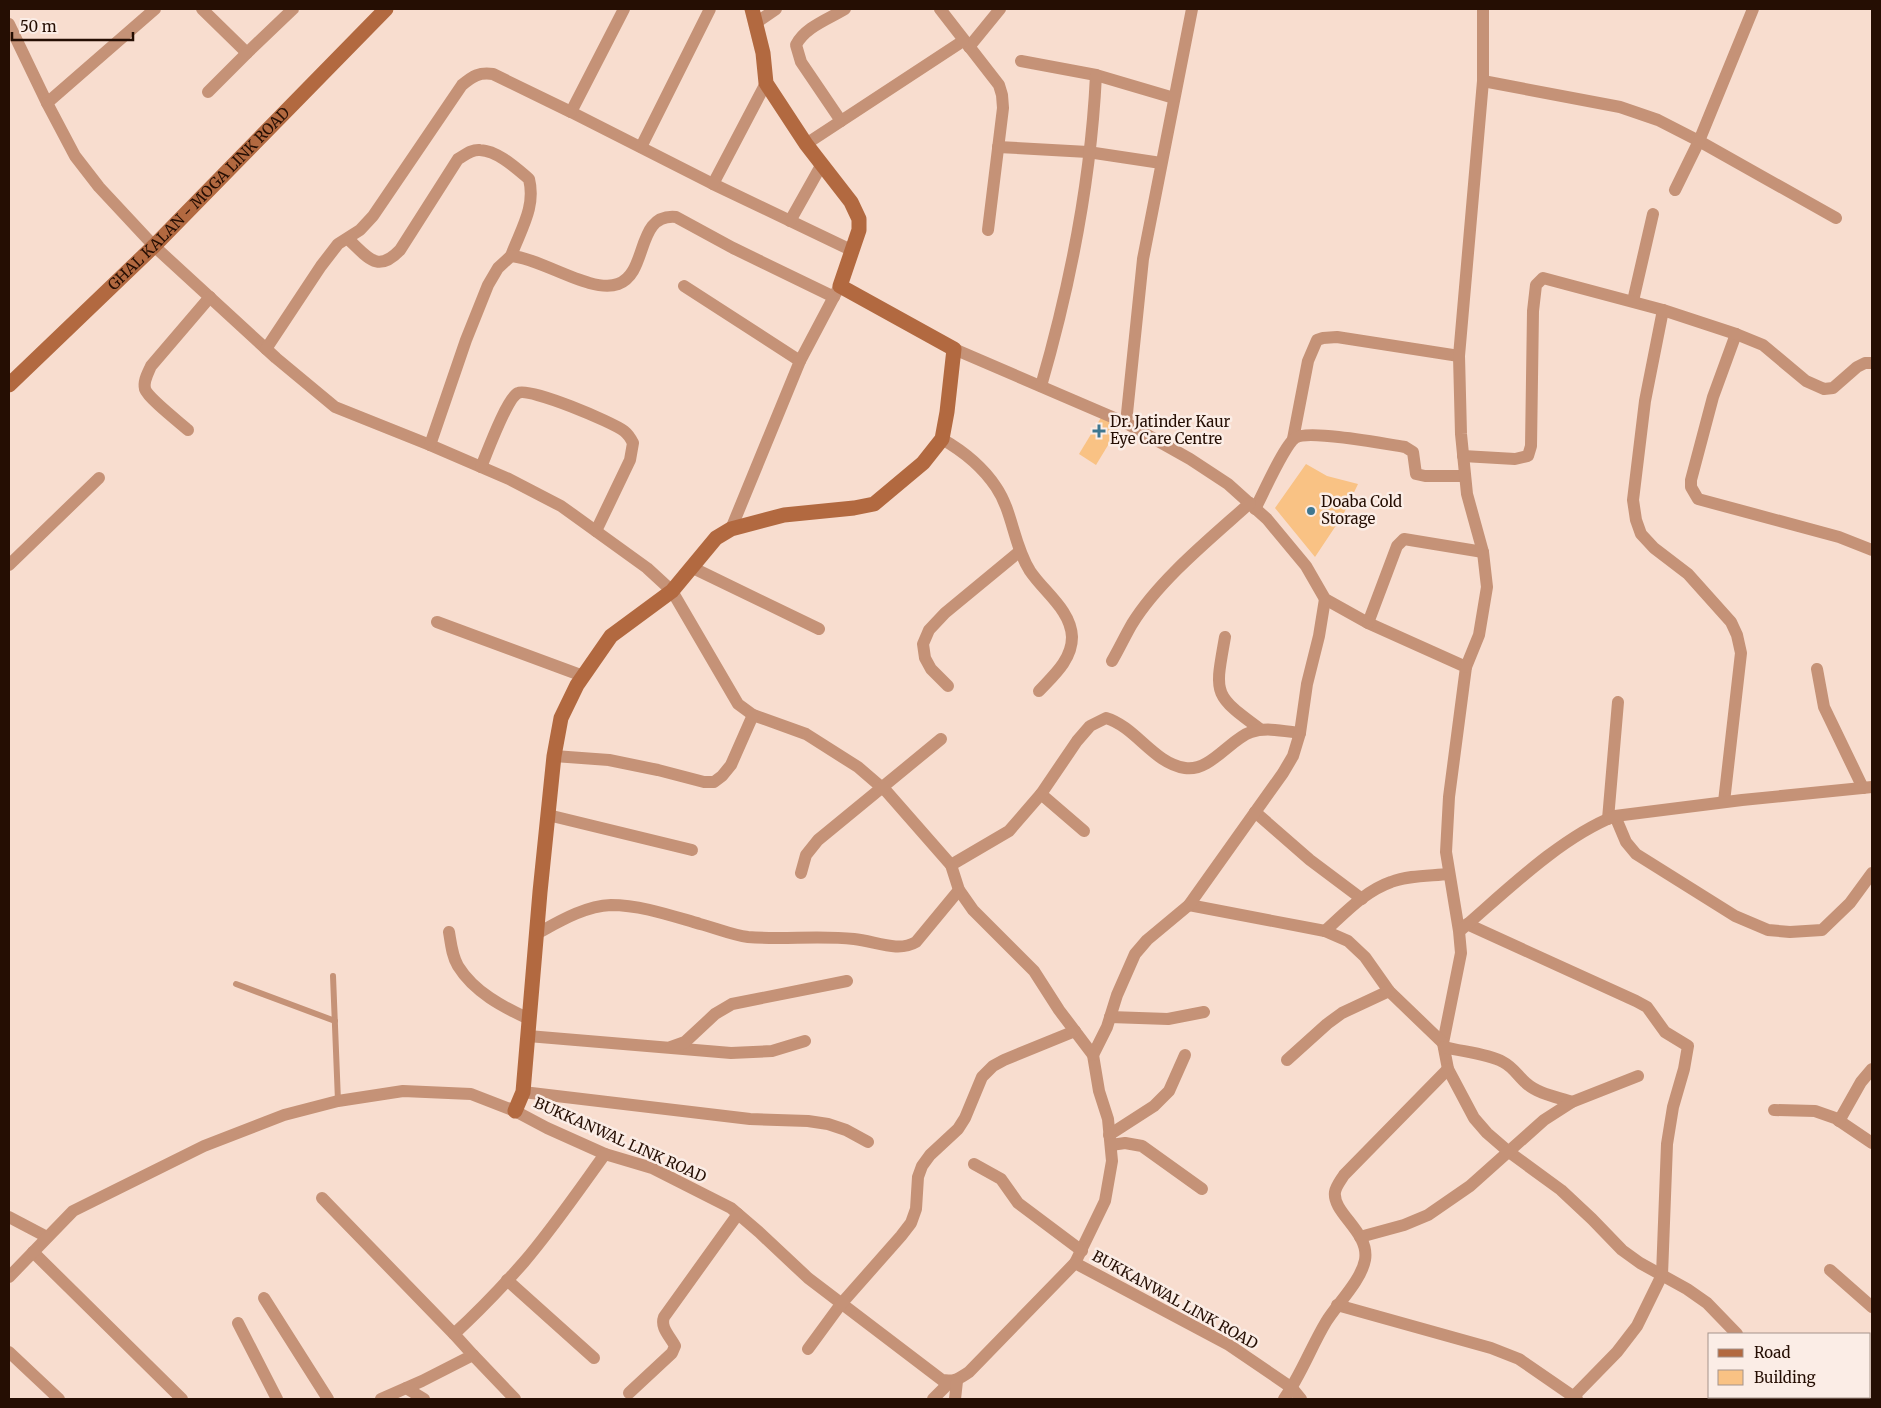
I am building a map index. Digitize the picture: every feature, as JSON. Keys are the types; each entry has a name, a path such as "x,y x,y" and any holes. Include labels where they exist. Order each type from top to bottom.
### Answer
{"street":[{"path":"47,104 155,9"},
{"path":"202,9 247,53"},
{"path":"208,92 292,9"},
{"name":"GHAL KALAN - MOGA LINK ROAD","path":"9,385 154,246 386,9"},
{"path":"571,112 624,9"},
{"path":"641,147 710,9"},
{"path":"731,529 800,361 837,292 859,230 859,218 856,210 806,144 766,83 763,53 754,16 776,9"},
{"path":"841,121 801,62 796,45 799,38 806,32 845,9"},
{"path":"940,9 999,85 1002,95 1003,108 988,230"},
{"path":"806,144 966,44 1000,9"},
{"path":"1126,422 1143,259 1192,9"},
{"path":"1482,9 1483,81 1459,356 1463,456 1467,494 1483,552 1487,588 1479,636 1466,667 1448,797 1446,852 1463,928 1461,953 1444,1045 1448,1069 1474,1118 1487,1133 1509,1152 1561,1190 1622,1250 1707,1303 1736,1333"},
{"path":"1675,190 1699,141 1753,9"},
{"path":"9,24 47,104 75,156 99,187 154,246 266,349 335,407 481,467 561,506 647,568 672,591 738,704 753,715 806,734 858,767 882,787 951,865 959,890 973,910 1034,971 1092,1055 1099,1091 1108,1119 1112,1161 1104,1202 1082,1251 1075,1262"},
{"path":"1021,60 1096,75 1174,98"},
{"path":"266,349 329,255 338,244 348,239 373,216 462,85 476,74 493,74 713,184 853,251"},
{"path":"1041,386 1059,325 1083,195 1096,75"},
{"path":"1483,81 1620,107 1658,120 1836,218"},
{"path":"713,184 766,83"},
{"path":"998,147 1088,152 1161,163"},
{"path":"348,239 374,262 382,263 390,260 400,250 458,159 468,152 480,150 494,154 529,179 532,192 530,208 511,256 498,268 488,285 466,340 430,445"},
{"path":"790,221 822,164"},
{"path":"1633,301 1653,214"},
{"path":"511,256 529,259 588,282 607,286 617,285 627,280 650,230 658,219 667,216 676,217 732,248 837,292 954,349 1126,422 1190,459 1228,484 1268,519 1306,566 1326,599 1368,623 1466,667"},
{"path":"1463,456 1515,459 1528,456 1531,446 1534,311 1536,286 1540,279 1546,278 1633,301 1763,344 1806,381 1824,389 1833,388 1857,367 1872,363"},
{"path":"684,286 800,361"},
{"path":"188,430 149,396 145,388 146,378 152,366 210,297"},
{"path":"1663,310 1645,401 1633,500 1636,520 1641,534 1654,548 1688,574 1731,622 1738,635 1741,653 1724,802"},
{"path":"1736,334 1714,397 1697,458 1692,480 1694,494 1698,499 1839,537 1872,550"},
{"path":"1112,661 1133,623 1151,598 1193,554 1252,506 1293,439 1308,361 1318,340 1337,337 1459,356"},
{"path":"515,1111 523,1092 554,756 561,718 583,676 611,636 672,591 716,538 731,529 784,515 854,508 874,504 923,463 942,439 954,349"},
{"path":"481,467 509,402 519,392 532,392 572,406 624,431 633,443 630,460 596,531"},
{"path":"1293,439 1301,435 1315,435 1404,447 1413,452 1416,474 1425,476 1465,476"},
{"path":"942,439 960,450 978,466 995,486 1006,505 1020,551 1030,571 1066,616 1071,632 1070,650 1058,672 1039,691"},
{"path":"9,566 99,478"},
{"path":"1368,623 1398,546 1404,539 1483,552"},
{"path":"948,686 931,669 925,658 923,644 929,630 945,613 1020,551"},
{"path":"691,567 819,628"},
{"path":"1092,1055 1110,1017 1127,970 1135,954 1146,940 1189,906 1293,756 1300,733 1307,684 1320,636 1326,599"},
{"path":"437,622 583,676"},
{"path":"1224,637 1218,675 1219,689 1223,698 1234,710 1260,729"},
{"path":"1463,928 1542,861 1598,823 1611,818 1724,802 1868,788 1824,706 1817,670"},
{"path":"1618,702 1611,818 1636,854 1735,916 1768,930 1790,932 1822,930 1850,903 1872,873"},
{"path":"554,756 609,760 704,782 714,782 731,765 753,715"},
{"path":"951,865 1009,831 1041,794 1076,741 1090,726 1106,718 1115,720 1126,727 1163,759 1187,769 1208,762 1248,732 1260,729 1300,733"},
{"path":"801,873 806,855 814,844 942,739"},
{"path":"1041,794 1084,831"},
{"path":"1255,812 1310,860 1362,899"},
{"path":"548,815 692,850"},
{"path":"1325,931 1373,890 1391,882 1407,878 1450,874"},
{"path":"538,933 563,919 590,909 611,905 638,908 747,936 834,937 861,939 898,947 908,947 921,937 959,890"},
{"path":"1189,906 1325,931 1348,941 1365,957 1389,991 1444,1045 1496,1059 1518,1073 1526,1083 1537,1091 1572,1102"},
{"path":"1337,1304 1491,1348 1519,1358 1575,1398 1617,1352 1632,1332 1662,1275 1667,1144 1673,1107 1684,1069 1688,1046 1665,1032 1647,1007 1636,1001 1463,928"},
{"path":"449,932 454,958 468,978 503,1007 529,1019"},
{"path":"668,1048 685,1042 715,1014 732,1004 847,981"},
{"path":"1287,1060 1342,1013 1389,991"},
{"path":"1110,1017 1168,1018 1204,1012"},
{"path":"808,1348 841,1304 911,1223 916,1209 918,1177 922,1166 930,1155 958,1129 965,1118 982,1077 993,1066 1004,1060 1075,1031"},
{"path":"528,1036 668,1048 755,1053 772,1051 805,1040"},
{"path":"1110,1140 1154,1106 1169,1090 1185,1055"},
{"path":"1284,1399 1292,1388 1312,1346 1337,1304 1359,1275 1365,1260 1364,1245 1336,1200 1335,1192 1338,1184 1448,1069"},
{"path":"1839,1121 1861,1082 1872,1069"},
{"path":"1360,1237 1404,1226 1428,1215 1470,1186 1544,1120 1572,1102 1638,1076"},
{"name":"BUKKANWAL LINK ROAD","path":"9,1277 73,1211 204,1146 284,1115 338,1101 403,1091 471,1094 515,1111 547,1128 605,1154 652,1168 730,1208 808,1278 942,1380 953,1381 969,1372 1075,1262 1229,1346 1292,1388 1301,1399"},
{"path":"523,1092 750,1119 808,1121 828,1124 846,1130 868,1142"},
{"path":"1774,1110 1815,1111 1839,1121 1872,1142"},
{"path":"1110,1140 1142,1146 1202,1189"},
{"path":"454,1334 525,1261 605,1154"},
{"path":"974,1164 1001,1179 1018,1203 1082,1251"},
{"path":"322,1198 515,1399"},
{"path":"629,1393 672,1353 674,1346 663,1327 664,1317 738,1214"},
{"path":"9,1217 47,1237"},
{"path":"33,1252 182,1399"},
{"path":"1830,1270 1872,1307"},
{"path":"507,1280 594,1358"},
{"path":"264,1298 328,1399"},
{"path":"238,1323 277,1399"},
{"path":"9,1352 59,1399"},
{"path":"381,1399 473,1355"},
{"path":"933,1399 953,1381"},
{"path":"953,1381 954,1399"},
{"path":"406,1388 424,1399"}],"lane":[{"path":"332,976 338,1101"},
{"path":"236,984 334,1021"}],"building":[{"path":"1102,416 1119,427 1096,465 1079,454"},
{"name":"Doaba Cold Storage","path":"1306,464 1327,476 1358,484 1343,515 1315,557 1275,508"}],"place":[{"name":"Dr. Jatinder Kaur Eye Care Centre","path":"1099,431"},
{"name":"Doaba Cold Storage","path":"1311,511"}]}
